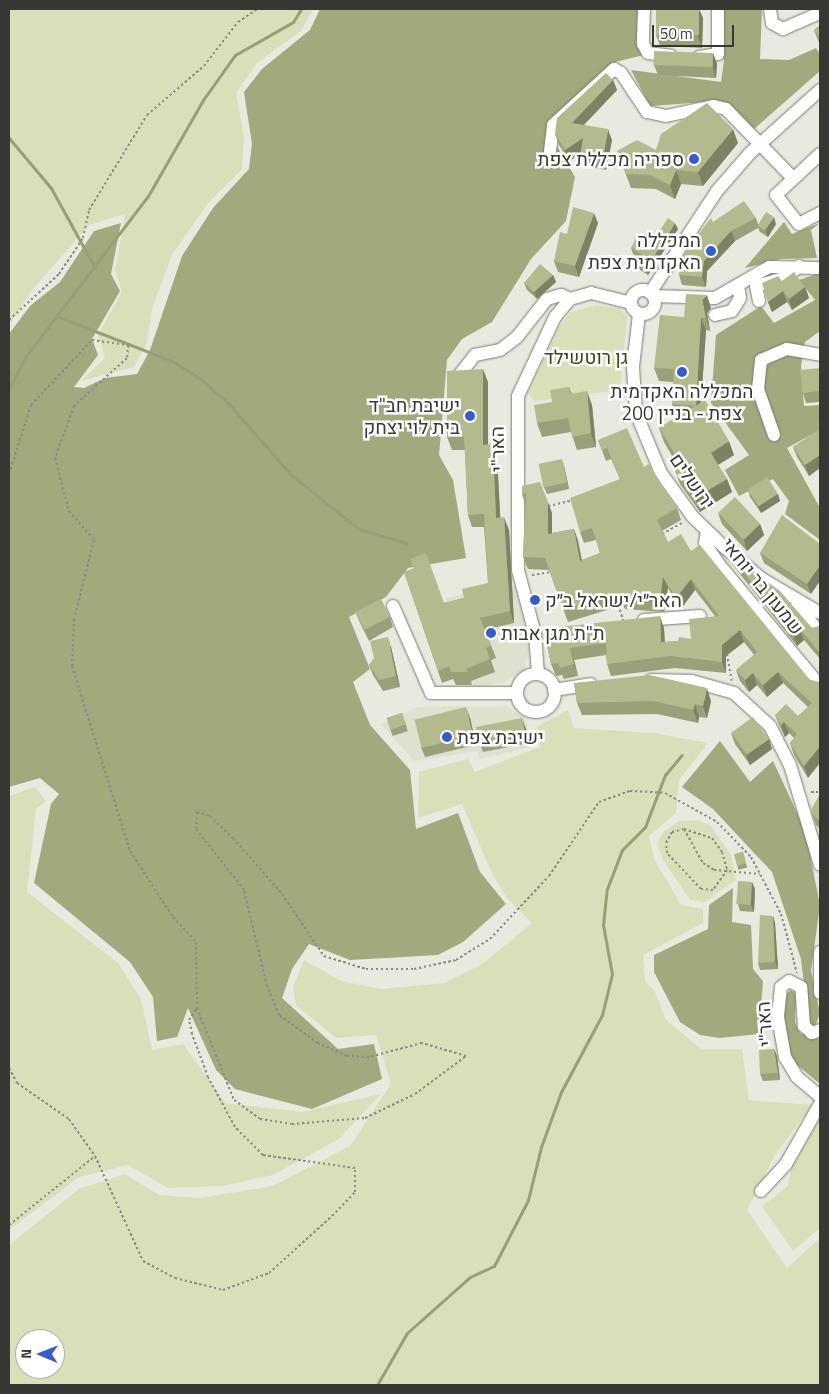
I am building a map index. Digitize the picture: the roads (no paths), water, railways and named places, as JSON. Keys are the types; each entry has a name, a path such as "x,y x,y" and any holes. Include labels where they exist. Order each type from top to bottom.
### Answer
{"street":[{"path":"644,9 643,44 648,53 712,58 720,46 718,9"},
{"path":"770,9 772,23 783,29 820,13"},
{"path":"550,151 553,125 614,69 621,73 647,112 666,116 720,106 760,143 792,177"},
{"path":"457,378 476,355 500,350 518,337 547,299 561,295 570,299 590,293 631,303 639,314 651,311 652,294 717,191 760,143 820,90"},
{"path":"820,154 792,177 776,195 799,224 820,213"},
{"path":"631,303 638,291 652,294 715,298 769,267 799,266 820,268"},
{"path":"759,301 756,286 787,277 799,266"},
{"path":"715,316 732,310 740,298 738,285"},
{"name":"האר\"י","path":"538,674 535,634 520,577 515,413 523,382 554,317 570,299"},
{"name":"ירושלים","path":"639,314 633,367 636,413 661,472 694,517 707,531 762,579 820,613"},
{"path":"774,435 758,389 761,360 788,349 820,355"},
{"name":"שמעון בר יוחאי","path":"707,531 705,543 718,563 820,686"},
{"path":"791,596 820,633"},
{"path":"392,606 431,693 517,692"},
{"path":"624,622 700,616"},
{"path":"535,634 552,631"},
{"path":"538,674 548,679 554,690 550,705 539,711 521,705 517,692 526,677 538,674"},
{"path":"634,680 692,681 734,693 770,726 780,745 820,865"},
{"path":"554,690 606,682"},
{"path":"820,952 820,994"},
{"name":"האר\"י","path":"820,1030 812,1032 804,1026 801,987 789,981 780,987 781,1037 797,1077 820,1096"},
{"path":"761,1191 786,1164 820,1104"}],"waterway":[{"path":"9,388 26,356 148,196 203,100 235,55 293,22 301,9"},
{"path":"9,138 51,188 95,268"},
{"path":"59,317 172,361 198,377 229,404 291,475 359,529 406,543"},
{"path":"377,1385 407,1333 470,1277 494,1266 528,1200 541,1147 561,1092 602,1015 612,974 603,925 607,889 622,850 645,827 665,775 682,755"}],"place":[{"name":"ספריה מכללת צפת","path":"694,159"},
{"name":"המכללה האקדמית צפת","path":"711,251"},
{"name":"המכללה האקדמית צפת - בניין 200","path":"682,372"},
{"name":"ישיבת חב\"ד בית לוי יצחק","path":"470,416"},
{"name":"האר״י/ישראל ב״ק","path":"535,600"},
{"name":"ת\"ת מגן אבות","path":"491,633"},
{"name":"ישיבת צפת","path":"447,737"}],"park label":[{"name":"גן רוטשילד","path":"586,357"}]}
